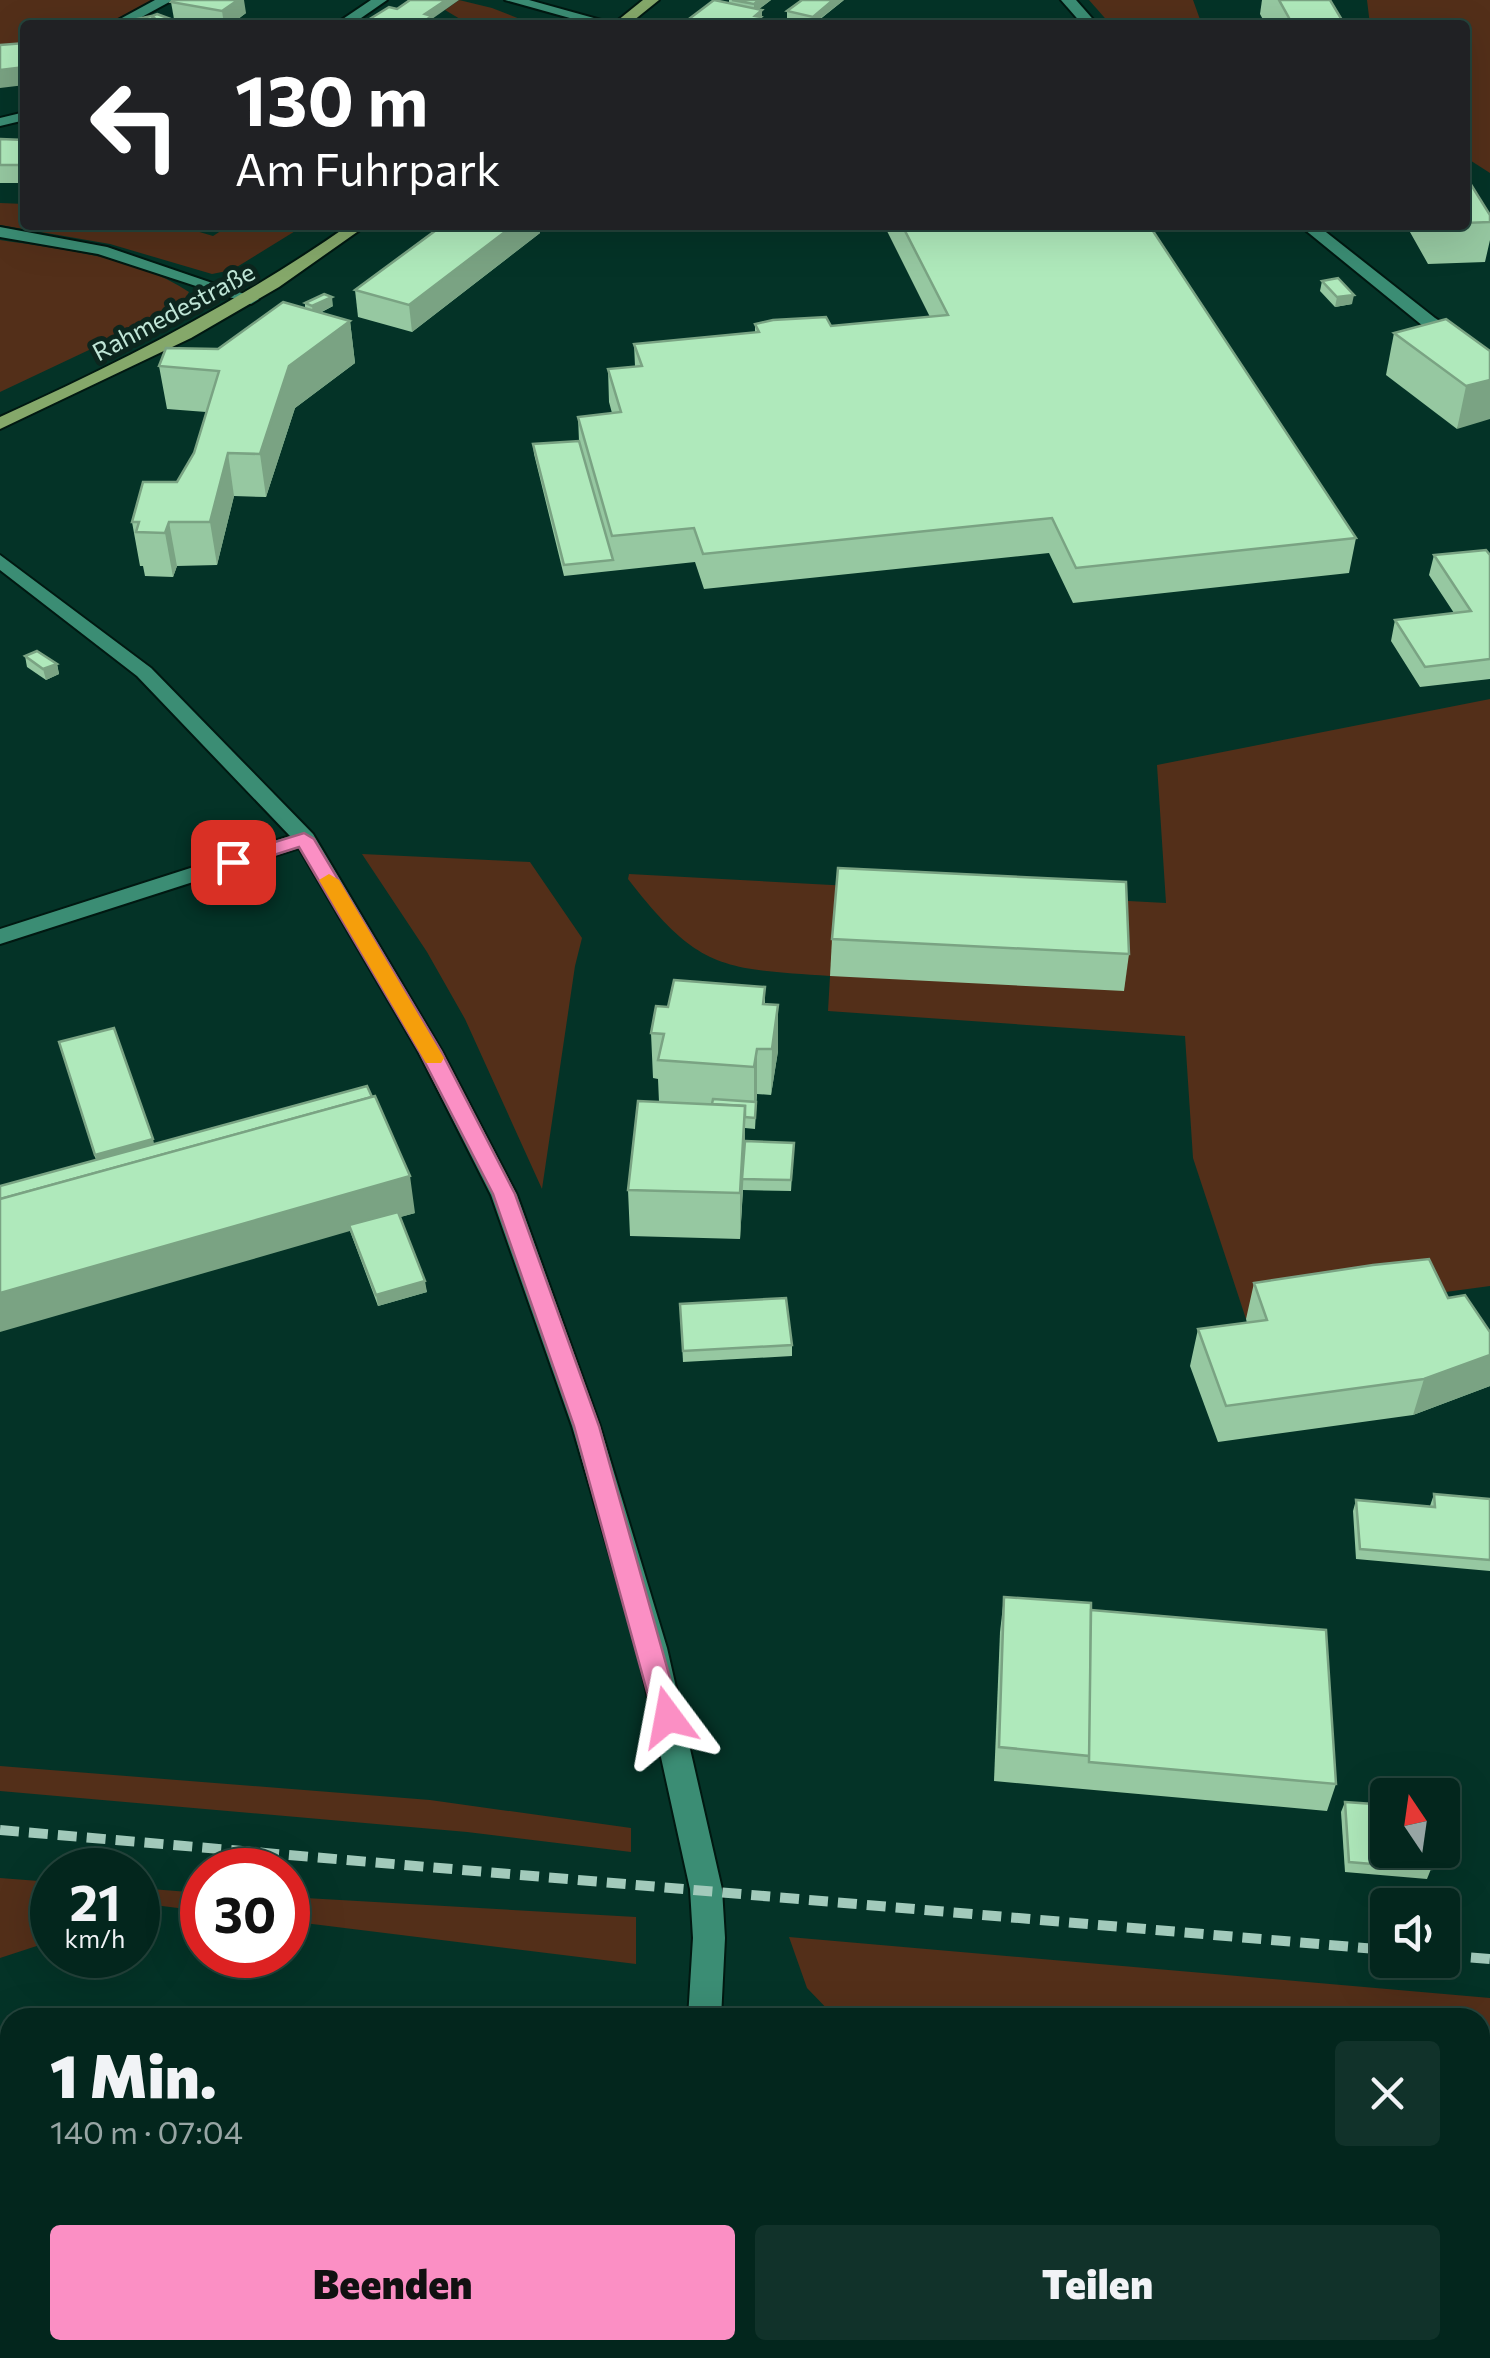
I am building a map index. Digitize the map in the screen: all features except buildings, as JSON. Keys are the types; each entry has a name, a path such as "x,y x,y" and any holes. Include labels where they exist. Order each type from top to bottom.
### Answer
{"main road":[{"path":"623,20 652,0"},
{"name":"Rahmedestraße","path":"0,424 184,337 251,299 352,230"}],"street":[{"path":"126,20 166,0"},
{"path":"349,20 380,0"},
{"path":"512,0 595,20"},
{"path":"1068,0 1087,20"},
{"path":"1313,230 1406,306 1490,360"},
{"path":"0,232 100,250 251,299"},
{"path":"0,562 144,672 304,839 430,1051 504,1194 581,1411 652,1648 706,1889 709,1938 705,2008"},
{"path":"0,938 304,839"}],"shaded area":[{"path":"0,0 153,0 115,20 20,20 20,43 0,45"},
{"path":"459,0 522,20 462,20 445,10"},
{"path":"1089,0 1193,0 1200,20 1107,20"},
{"path":"1367,0 1490,0 1490,173 1470,160 1470,20 1369,20"},
{"path":"0,203 20,204 20,228 0,225"},
{"path":"29,230 193,230 213,236 222,230 297,230 232,270 212,274 110,244"},
{"path":"0,240 123,263 189,292 180,307 0,392"},
{"path":"1490,699 1490,1286 1246,1319 1193,1158 1185,1036 828,1011 830,976 762,971 714,959 674,931 628,879 629,874 1166,903 1157,765"},
{"path":"362,854 530,862 582,938 542,1189 465,1019 427,952"},
{"path":"0,1766 430,1800 631,1828 631,1852 467,1832 0,1791"},
{"path":"0,1878 30,1880 30,1948 0,1958"},
{"path":"160,1890 180,1891 180,1908 160,1906"},
{"path":"310,1898 636,1917 636,1964 310,1924"},
{"path":"789,1937 1490,1998 1490,2008 826,2008 807,1988"}],"railway":[{"path":"0,1830 1370,1948"},
{"path":"1460,1956 1490,1959"}],"slow traffic":[{"path":"329,880 434,1058"}],"route":[{"path":"233,862 304,839 430,1051 504,1194 618,1527 668,1717"}]}
